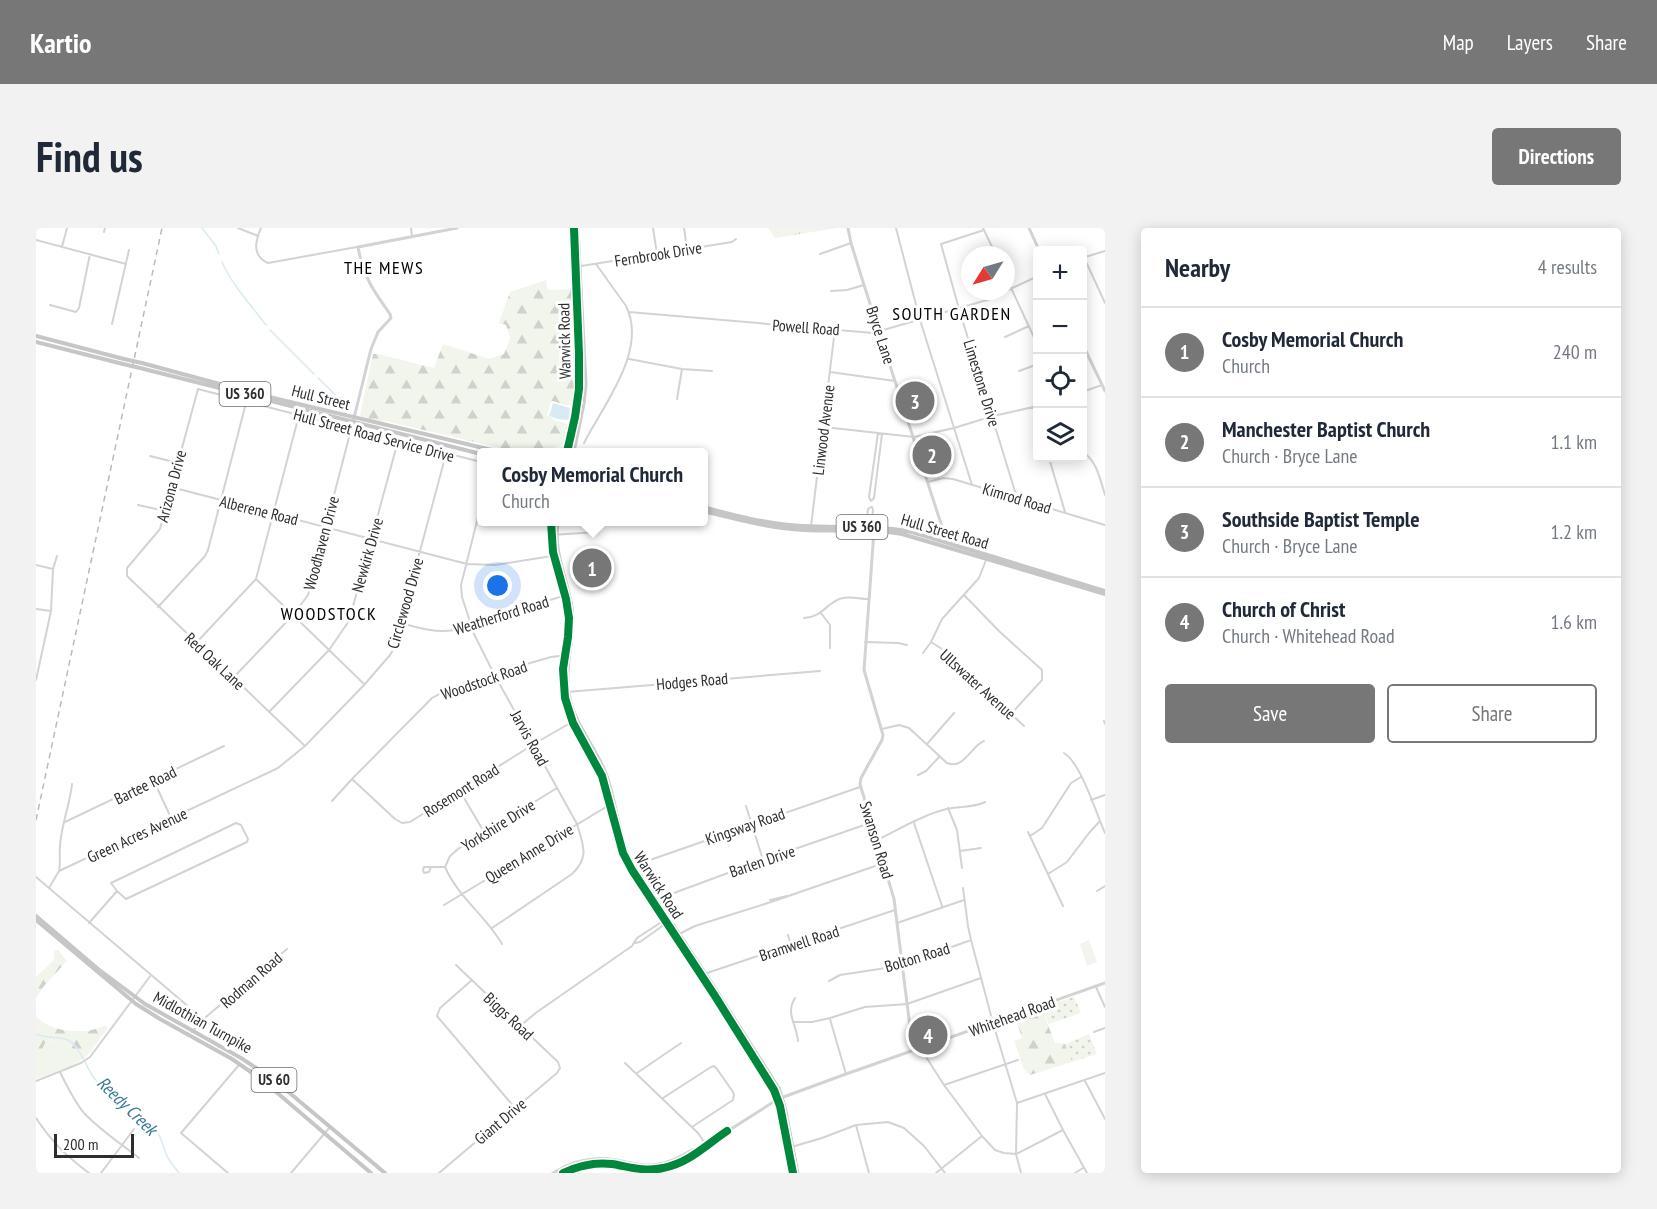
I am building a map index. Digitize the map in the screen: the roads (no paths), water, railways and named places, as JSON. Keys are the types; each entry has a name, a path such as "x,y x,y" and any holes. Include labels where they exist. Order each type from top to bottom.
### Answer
{"main road":[{"name":"Warwick Road","path":"575,228 586,384 575,448"},
{"name":"Warwick Road","path":"568,448 579,390 577,267"},
{"name":"Hull Street","path":"36,336 141,366 477,453"},
{"name":"Hull Street","path":"36,342 124,361"},
{"name":"Hull Street","path":"353,420 479,448"},
{"name":"Hull Street Road","path":"708,510 763,525 870,529 902,534 944,544 1105,592"},
{"name":"Warwick Road","path":"551,526 551,535 566,597 569,627 567,655"},
{"name":"Warwick Road","path":"558,526 556,555 573,615 573,626 563,669 575,720 602,765 634,869 704,974 780,1098 798,1173"},
{"name":"Midlothian Turnpike","path":"36,918 152,1015 239,1064 268,1085 371,1173"},
{"name":"Midlothian Turnpike","path":"133,999 255,1066 288,1090 385,1173"},
{"name":"Warwick Road","path":"791,1147 793,1173"}],"street":[{"path":"62,247 67,228"},
{"path":"104,232 105,228"},
{"path":"238,228 258,236"},
{"path":"261,228 256,245 257,255 268,263 458,228"},
{"path":"411,228 412,237"},
{"path":"653,228 657,254"},
{"path":"684,228 687,249"},
{"name":"Bryce Lane","path":"848,228 864,285 943,530 944,544"},
{"path":"896,228 920,320 972,485"},
{"path":"1029,228 1038,246"},
{"path":"984,229 992,246"},
{"name":"Limestone Drive","path":"984,229 941,244 1017,498"},
{"name":"Fernbrook Drive","path":"577,267 732,242 736,239"},
{"path":"36,240 126,264"},
{"path":"820,254 851,243"},
{"path":"353,420 371,349 378,332 391,318 364,273 358,247"},
{"path":"112,324 129,250"},
{"path":"1087,257 1105,251"},
{"path":"50,305 76,312 79,308 90,254"},
{"path":"584,443 622,374 628,359 632,330 629,312 596,264"},
{"path":"1087,266 1105,303"},
{"name":"Powell Road","path":"1015,288 1033,278"},
{"path":"831,291 847,290 864,285"},
{"path":"1015,296 1033,335"},
{"name":"Powell Road","path":"629,312 880,332 986,300"},
{"path":"1005,337 1029,326"},
{"name":"Linwood Avenue","path":"811,528 835,329"},
{"path":"1087,352 1105,391"},
{"path":"628,359 682,369 712,371"},
{"path":"1019,371 1033,366"},
{"path":"677,399 682,369"},
{"path":"830,372 895,381"},
{"path":"1087,391 1102,385"},
{"name":"Hull Street Road Service Drive","path":"198,389 477,461"},
{"name":"Arizona Drive","path":"126,574 127,568 160,529 198,389"},
{"path":"158,607 207,553 247,402"},
{"path":"824,427 914,437 1033,407"},
{"path":"196,642 256,579 299,415"},
{"name":"Woodhaven Drive","path":"233,678 293,615 308,595 353,420"},
{"path":"878,433 869,497 872,501 882,434"},
{"name":"Newkirk Drive","path":"269,712 329,650 349,621 398,441"},
{"name":"Circlewood Drive","path":"234,790 278,768 305,746 390,655 401,623 446,453"},
{"path":"1087,455 1097,468 1105,495"},
{"path":"150,456 178,463"},
{"path":"1050,462 1066,513"},
{"name":"Kimrod Road","path":"928,482 943,478 953,479 1105,525"},
{"name":"Alberene Road","path":"171,487 467,564 495,565 556,555"},
{"path":"138,505 165,511"},
{"path":"870,529 868,509 871,507 873,510 870,529 864,673 882,729 896,726 912,730 949,765 962,762 978,743 984,741"},
{"name":"Jarvis Road","path":"477,523 461,590 471,626 494,675 577,824 584,851 581,865 572,873 492,928"},
{"path":"551,535 598,532"},
{"path":"36,680 51,611 53,569 57,556"},
{"path":"923,654 942,619 979,578 987,557"},
{"path":"36,566 53,569"},
{"name":"Red Oak Lane","path":"126,574 305,746"},
{"path":"256,579 365,684"},
{"path":"964,595 1042,670 1042,680 1011,714"},
{"name":"Weatherford Road","path":"401,623 438,632 454,630 566,597"},
{"path":"804,618 821,613 841,598 868,599"},
{"path":"36,609 51,611"},
{"path":"821,613 830,625 830,648"},
{"path":"865,642 907,645"},
{"name":"Ullswater Avenue","path":"931,642 945,651 1024,726"},
{"name":"Woodstock Road","path":"332,801 432,698 461,685 551,657 567,655"},
{"name":"Hodges Road","path":"567,692 820,671"},
{"path":"927,744 954,713"},
{"name":"Rosemont Road","path":"352,779 395,819 402,823 410,822 575,720"},
{"name":"Swanson Road","path":"882,729 882,741 861,780 861,786 894,899 913,1051"},
{"name":"Bartee Road","path":"65,822 224,746"},
{"path":"1064,753 1076,766 1105,833"},
{"path":"918,776 940,756"},
{"path":"1030,836 1042,828 1071,783 1081,777"},
{"path":"154,781 171,818"},
{"path":"49,888 59,871 61,862 60,846 72,784"},
{"name":"Kingsway Road","path":"634,869 647,861 861,786"},
{"name":"Yorkshire Drive","path":"445,867 450,856 458,849 557,788"},
{"name":"Green Acres Avenue","path":"59,871 234,790"},
{"path":"460,791 484,832"},
{"path":"1091,800 1105,795"},
{"path":"877,840 948,808 977,806 985,802"},
{"name":"Queen Anne Drive","path":"444,905 612,803"},
{"path":"746,806 763,860"},
{"path":"948,808 957,830 962,868"},
{"path":"1048,874 1067,862 1100,821"},
{"path":"236,823 241,825 248,839 247,842 126,899 117,891 111,883 236,823"},
{"name":"Barlen Drive","path":"655,900 872,823"},
{"path":"914,823 942,906"},
{"path":"1028,832 1063,906"},
{"path":"960,851 981,848"},
{"path":"678,934 770,902 770,900 884,863"},
{"path":"431,867 445,867 461,895 492,928 502,944"},
{"path":"36,877 223,1036"},
{"path":"1097,891 1105,886"},
{"path":"963,888 971,940 1017,1103 1016,1154 1021,1173"},
{"path":"89,923 117,891"},
{"path":"897,923 964,900"},
{"name":"Bramwell Road","path":"704,974 792,947 895,910"},
{"path":"520,1026 668,920"},
{"path":"788,935 792,947"},
{"name":"Bolton Road","path":"829,981 840,975 902,964 971,940"},
{"name":"Rodman Road","path":"189,1036 201,1021 287,949"},
{"name":"Biggs Road","path":"456,965 558,1062 560,1068"},
{"path":"36,1081 81,1063 90,1057 151,975"},
{"path":"793,1022 812,1022 865,1007 907,1004 981,978"},
{"path":"472,980 440,1008 437,1013 439,1019 515,1108"},
{"name":"Whitehead Road","path":"706,1144 780,1098 1105,983"},
{"path":"1096,987 1105,1007"},
{"path":"795,998 790,1007 798,1041"},
{"path":"830,1018 846,1074"},
{"path":"1094,1032 1105,1028"},
{"path":"637,1073 681,1043"},
{"path":"921,1049 982,1136 995,1150 1004,1154 1016,1154 1063,1130"},
{"path":"944,1084 1018,1060"},
{"path":"625,1063 663,1098 706,1144"},
{"path":"228,1173 181,1133 239,1064"},
{"path":"663,1098 714,1066 733,1092 733,1100 692,1127"},
{"name":"Giant Drive","path":"439,1173 558,1073 560,1068"},
{"path":"60,1072 83,1112 139,1158"},
{"path":"1017,1103 1105,1073"},
{"path":"1085,1081 1105,1119"},
{"path":"1044,1094 1087,1173"},
{"path":"36,1118 50,1138 71,1160 89,1173"},
{"path":"791,1147 856,1125 888,1122 904,1128 924,1146 945,1173"},
{"path":"856,1125 869,1172 864,1173"},
{"path":"291,1173 331,1127"},
{"path":"101,1173 134,1129"},
{"path":"936,1173 982,1136"},
{"path":"553,1173 570,1164 594,1159 639,1165 659,1164 677,1159 706,1144"},
{"path":"562,1173 581,1166 599,1164 613,1164 641,1170 665,1168 685,1161 699,1152 706,1144"},
{"path":"1076,1173 1084,1168"}],"waterway":[{"path":"202,228 216,246 219,254"},
{"path":"222,262 236,287 266,325"},
{"path":"270,330 314,374"},
{"path":"318,378 344,403"},
{"name":"Reedy Creek","path":"36,1034 64,1039 72,1043 94,1078 155,1128 168,1158 179,1173"}],"railway":[{"path":"36,820 162,228"}],"place":[{"name":"Southside Baptist Temple","path":"915,401"},
{"name":"Manchester Baptist Church","path":"932,455"},
{"name":"Cosby Memorial Church","path":"592,568"},
{"name":"Church of Christ","path":"928,1035"}],"district":[{"name":"THE MEWS","path":"384,268"},
{"name":"SOUTH GARDEN","path":"952,314"},
{"name":"WOODSTOCK","path":"329,614"}]}
